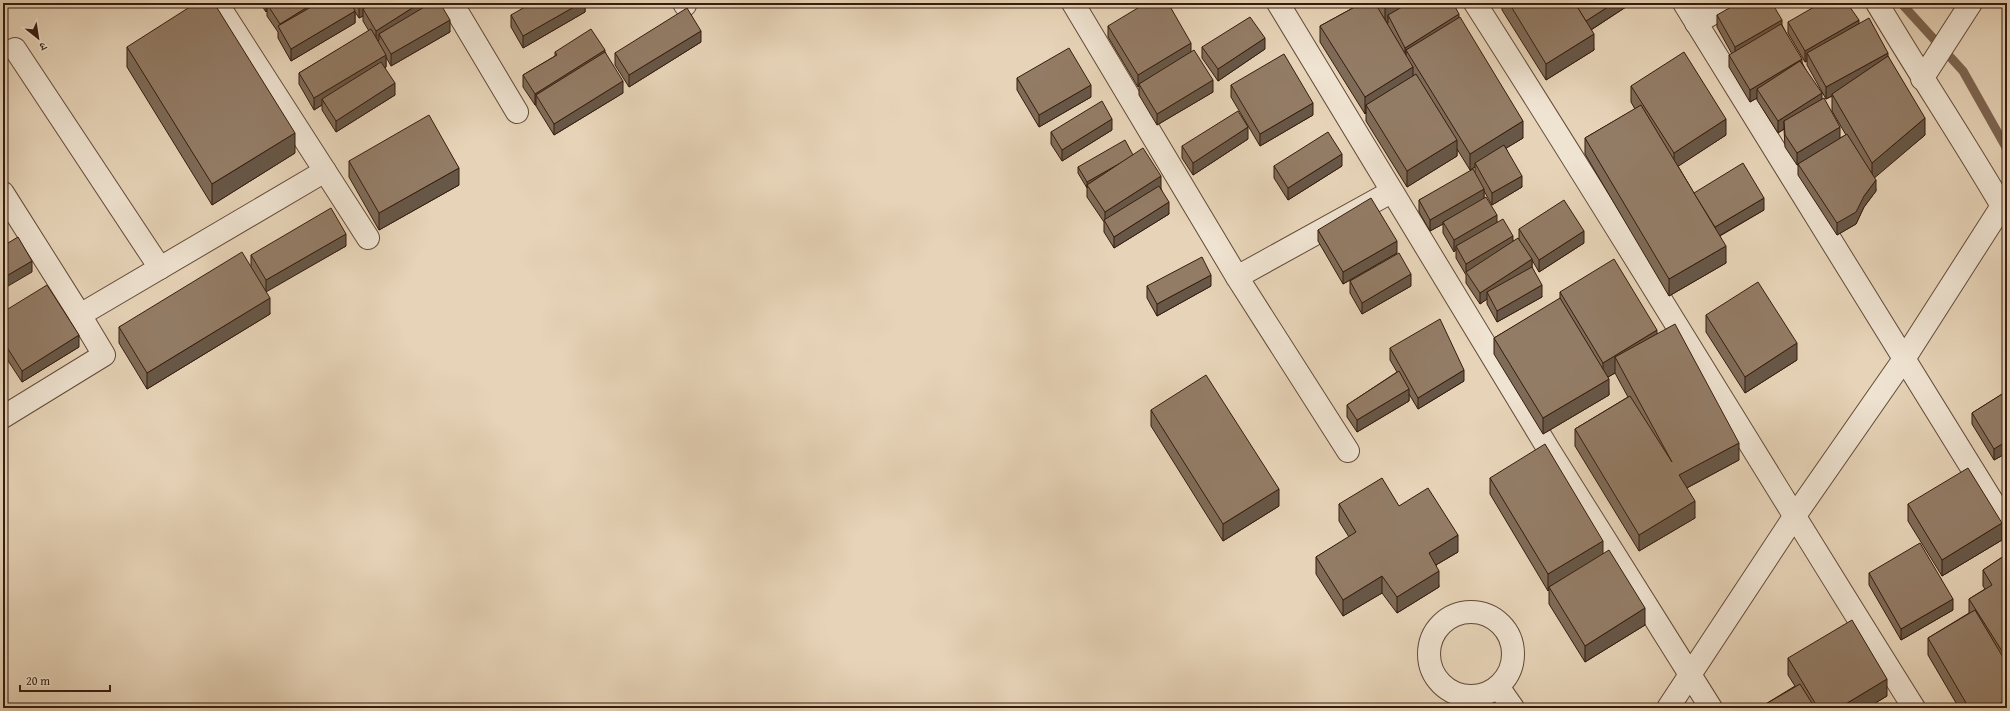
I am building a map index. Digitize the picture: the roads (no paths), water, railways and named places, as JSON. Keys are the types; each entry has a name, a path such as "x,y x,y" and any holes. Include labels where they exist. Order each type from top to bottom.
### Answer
{"street":[{"path":"217,3 368,238"},
{"path":"452,3 517,112"},
{"path":"1073,3 1237,277 1348,451"},
{"path":"1278,3 1391,192 1549,450 1711,708"},
{"path":"1475,3 1541,107 1794,518 1914,708"},
{"path":"1684,3 2007,525"},
{"path":"1696,23 1731,3"},
{"path":"1668,708 1794,518 1904,359 2004,210 1960,134 1922,79 1878,3"},
{"path":"1922,79 1971,3"},
{"path":"15,49 160,268"},
{"path":"80,315 325,171"},
{"path":"1237,277 1391,192"},
{"path":"3,193 104,355 3,416"},
{"path":"1498,688 1513,708"}],"waterway":[{"path":"1901,3 1963,71 2007,149"}]}
